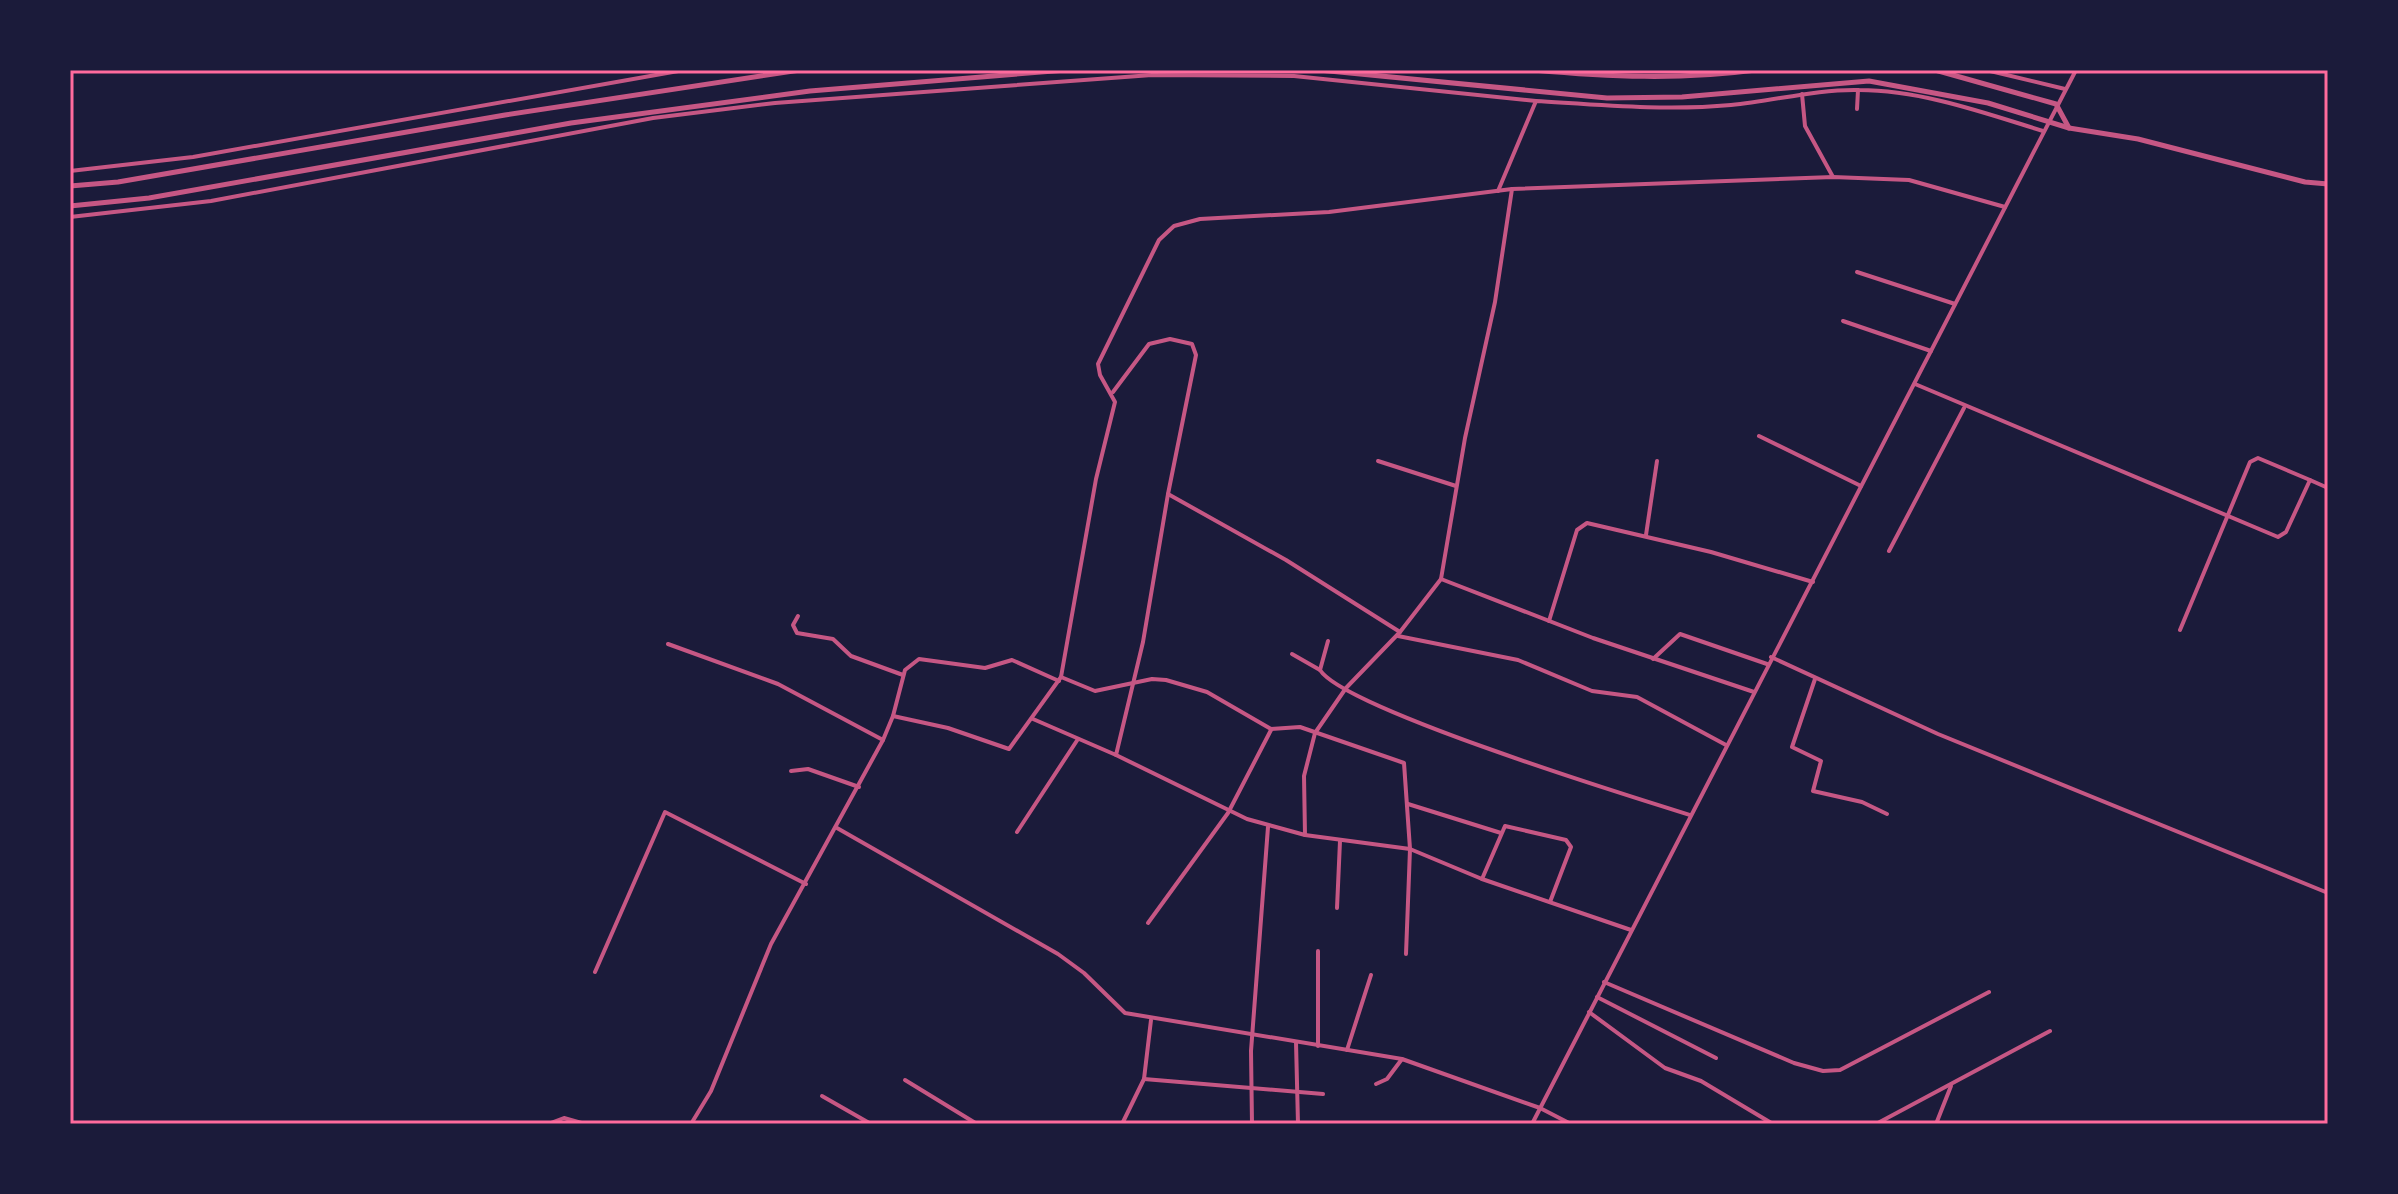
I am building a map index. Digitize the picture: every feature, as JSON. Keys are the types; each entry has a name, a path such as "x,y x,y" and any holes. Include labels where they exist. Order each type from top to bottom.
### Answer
{"street":[{"path":"70,171 193,157 684,70"},
{"path":"70,186 118,182 505,115 800,70"},
{"path":"70,206 227,185 571,123 810,91 1066,70"},
{"path":"1319,70 1636,98 1869,81 1976,100 2069,128 2138,139 2305,182 2328,184"},
{"path":"1534,70 1627,77 1700,76 1756,70"},
{"path":"1869,81 1870,70"},
{"path":"1935,70 2056,104 2069,128"},
{"path":"1986,70 2065,89"},
{"path":"1532,1124 2076,70"},
{"path":"70,217 211,201 653,118 790,101 1152,75 1294,76 1536,101 1640,108 1729,105 1858,92 1948,103 2043,131"},
{"path":"1857,107 1858,92"},
{"path":"1802,96 1803,117 1833,177"},
{"path":"1498,191 1536,101"},
{"path":"893,716 954,730 1006,750 1033,719 1060,679 1096,479 1115,402 1113,392 1100,375 1099,359 1159,240 1174,226 1200,219 1307,214 1512,189 1833,177 1909,180 2005,207"},
{"path":"1305,835 1304,776 1315,733 1346,688 1399,634 1441,579 1495,302 1512,189"},
{"path":"1857,272 1955,304"},
{"path":"1843,321 1931,351"},
{"path":"1113,392 1149,344 1170,339 1194,347 1196,355 1134,682 1116,755"},
{"path":"1915,384 1964,408 2226,516 2283,536 2310,480"},
{"path":"1889,551 1964,408"},
{"path":"1759,436 1861,486"},
{"path":"2180,630 2226,516 2253,460 2258,458 2328,488"},
{"path":"1378,461 1457,486"},
{"path":"1646,535 1657,461"},
{"path":"1168,494 1286,560 1399,634 1518,660 1592,691 1637,697 1726,745"},
{"path":"1549,621 1579,527 1592,523 1813,582"},
{"path":"1441,579 1653,659 1754,692"},
{"path":"798,616 793,625 797,633 833,639 851,656 904,676"},
{"path":"1653,659 1680,634 1767,664"},
{"path":"1320,670 1328,641"},
{"path":"668,644 778,684 883,740"},
{"path":"1292,654 1346,688 1482,745 1690,815"},
{"path":"1771,657 1938,734 2328,893"},
{"path":"691,1124 711,1091 771,944 883,740 909,663 919,659 980,668 1012,660 1095,691 1159,679 1190,686 1271,729 1297,727 1406,765 1410,849 1406,954"},
{"path":"1815,679 1792,747 1821,761 1813,791 1862,802 1887,814"},
{"path":"1033,719 1116,755 1228,813 1305,835 1410,849 1482,879 1631,930"},
{"path":"1148,923 1228,813 1271,729"},
{"path":"1017,832 1078,739"},
{"path":"791,771 808,769 859,787"},
{"path":"1408,804 1501,833"},
{"path":"595,972 663,812 693,824 806,884"},
{"path":"1252,1124 1251,1036 1268,826"},
{"path":"1482,879 1501,833 1509,826 1569,843 1570,858 1550,902"},
{"path":"837,828 1058,954 1084,973 1117,1008 1151,1020 1402,1059 1540,1108 1571,1124"},
{"path":"1337,908 1340,841"},
{"path":"1318,951 1318,1046"},
{"path":"1347,1050 1371,975"},
{"path":"1604,982 1794,1063 1823,1071 1840,1070 1989,992"},
{"path":"1597,997 1716,1058"},
{"path":"1589,1012 1665,1068 1701,1081 1773,1124"},
{"path":"1122,1124 1144,1079 1151,1020"},
{"path":"1876,1124 2050,1031"},
{"path":"1296,1042 1298,1124"},
{"path":"1376,1084 1387,1079 1402,1059"},
{"path":"1144,1079 1323,1094"},
{"path":"905,1080 977,1124"},
{"path":"1936,1124 1951,1086"},
{"path":"822,1096 871,1124"},
{"path":"548,1124 564,1118 585,1124"}]}
